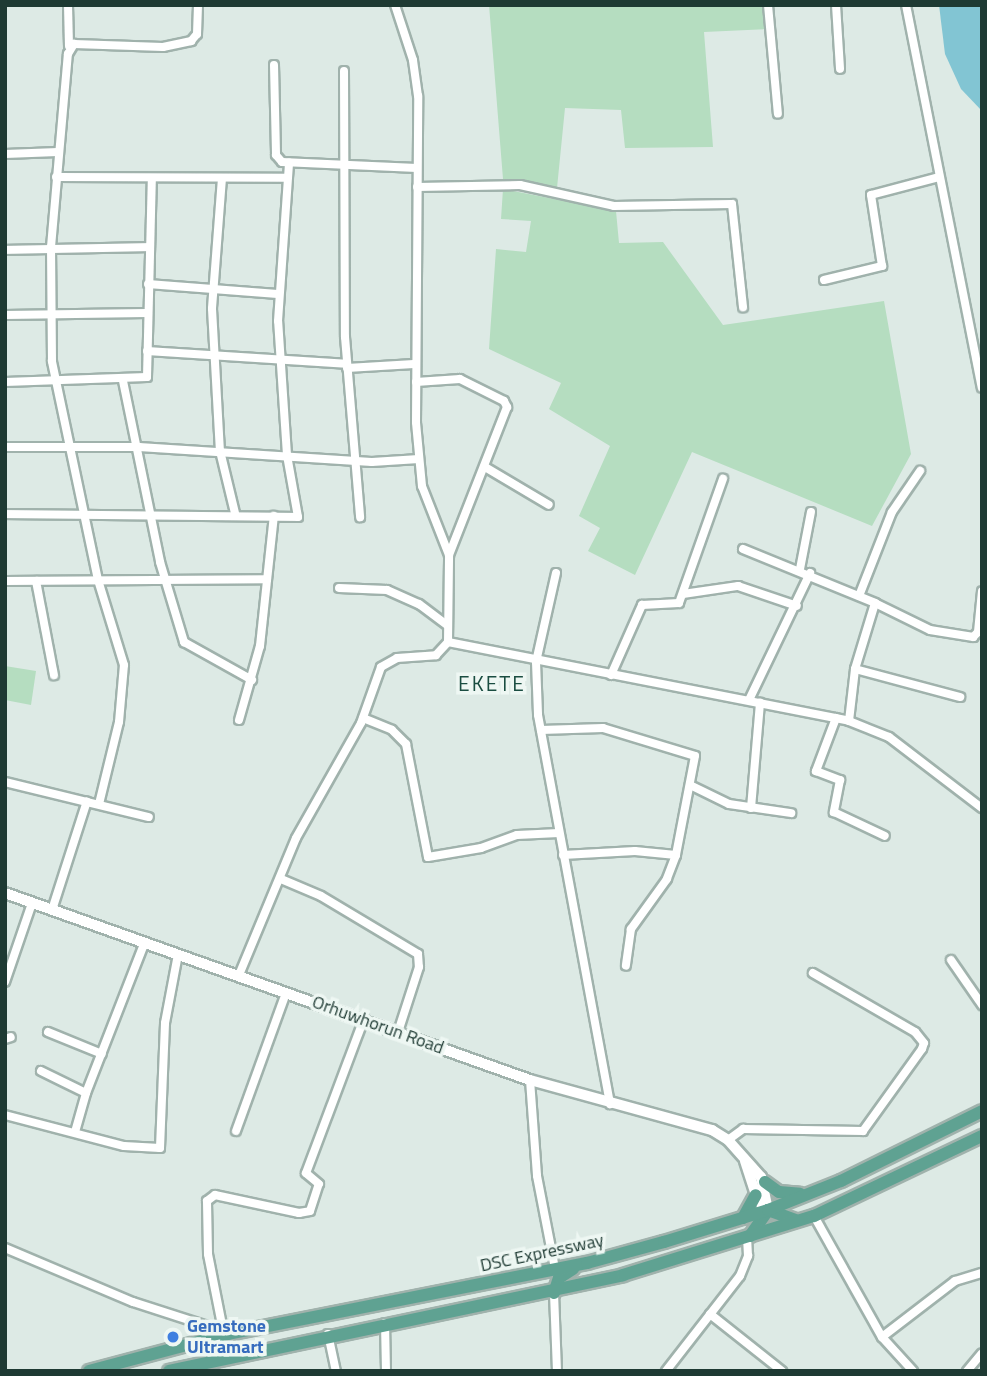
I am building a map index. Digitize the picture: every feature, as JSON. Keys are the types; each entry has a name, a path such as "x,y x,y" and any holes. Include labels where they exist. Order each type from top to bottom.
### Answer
{"main road":[{"name":"DSC Expressway","path":"89,1371 229,1334 587,1263 742,1219 902,1153 982,1111"},
{"path":"169,1371 213,1365 328,1334 554,1293 747,1238 808,1218 982,1136"},
{"path":"765,1182 779,1192 807,1194"},
{"path":"742,1219 756,1195"},
{"path":"747,1238 763,1223 768,1210 781,1218 808,1218"},
{"path":"554,1293 563,1274 587,1263"},
{"path":"519,1276 539,1281 554,1293"}],"street":[{"path":"68,5 69,46 56,177 49,315 56,380 86,512 97,580 120,642 124,687 99,804"},
{"path":"69,46 163,47 191,41 197,34 198,5"},
{"path":"396,5 413,60 418,96 414,364 419,459 422,486 449,555"},
{"path":"768,5 778,114"},
{"path":"836,5 840,69"},
{"path":"906,5 982,388"},
{"path":"274,65 276,155 289,162 417,168"},
{"path":"344,71 346,366 352,461 360,517"},
{"path":"5,154 58,152"},
{"path":"5,514 235,513 294,518 299,513 287,455 278,294 289,162"},
{"path":"56,177 287,178"},
{"path":"824,280 882,266 871,195 939,177"},
{"path":"5,382 123,382 147,377 152,178"},
{"path":"222,178 212,289 220,451 235,513"},
{"path":"417,187 520,185 614,206 732,204 743,307"},
{"path":"5,250 149,247"},
{"path":"148,284 278,294"},
{"path":"5,315 147,313"},
{"path":"147,351 346,366 414,364"},
{"path":"239,975 310,811 363,718 381,667 389,659 436,654 448,642 449,555 506,411 504,401 449,377 416,382"},
{"path":"123,382 166,580 186,645 252,680"},
{"path":"5,447 139,447 352,461 419,459"},
{"path":"485,467 549,505"},
{"path":"859,596 892,512 920,471"},
{"path":"611,675 642,605 677,605 723,479"},
{"path":"800,569 811,512"},
{"path":"239,720 252,680 274,516"},
{"path":"743,550 810,573 930,630 972,637 978,632 982,591"},
{"path":"556,573 536,662 541,730 610,1104"},
{"path":"749,700 797,606 810,573"},
{"path":"5,581 267,579"},
{"path":"36,581 54,675"},
{"path":"683,594 738,586 797,606"},
{"path":"339,588 387,590 419,604 448,626"},
{"path":"849,721 855,669 875,603"},
{"path":"448,642 536,662 760,702 849,721 889,737 982,808"},
{"path":"855,669 960,697"},
{"path":"751,808 760,702"},
{"path":"363,718 392,730 406,744 428,857 481,848 517,835 559,834"},
{"path":"836,718 816,771 839,780 834,812 885,836"},
{"path":"541,730 603,728 692,754 690,785 676,855 667,879 631,929 626,966"},
{"path":"5,782 149,817"},
{"path":"690,785 729,804 792,813"},
{"path":"52,910 87,802"},
{"path":"563,855 635,851 676,855"},
{"path":"281,879 321,895 418,954 419,967 398,1032"},
{"name":"Orhuwhorun Road","path":"5,893 530,1080 610,1104 700,1125 728,1140 765,1182"},
{"path":"5,982 32,903"},
{"path":"75,1132 86,1093 145,942"},
{"path":"5,1115 124,1146 160,1147 165,1023 178,954"},
{"path":"951,960 982,1005"},
{"path":"728,1140 743,1129 863,1131 922,1049 924,1043 915,1032 813,973"},
{"path":"236,1131 286,993"},
{"path":"229,1334 222,1325 208,1254 207,1201 215,1195 299,1213 310,1211 318,1184 306,1173 364,1019"},
{"path":"48,1032 102,1054"},
{"path":"41,1071 86,1093"},
{"path":"530,1080 537,1176 555,1269"},
{"path":"745,1160 756,1195 768,1210"},
{"path":"765,1182 768,1210"},
{"path":"808,1218 882,1337 913,1371"},
{"path":"666,1371 745,1267 747,1238"},
{"path":"5,1248 108,1293 229,1334"},
{"path":"882,1337 955,1281 982,1273"},
{"path":"554,1293 557,1371"},
{"path":"710,1314 782,1371"},
{"path":"386,1323 386,1371"},
{"path":"328,1334 336,1371"},
{"path":"967,1371 982,1353"}],"green space":[{"path":"489,5 766,5 768,29 704,32 713,147 625,148 621,110 565,108 557,188 503,179"},
{"path":"503,189 616,211 619,243 663,242 723,325 884,301 911,454 872,526 692,452 635,575 588,551 600,528 579,516 610,446 549,409 561,383 489,349 496,249 526,252 531,221 501,219"},
{"path":"5,666 36,671 31,705 5,700"}],"water":[{"path":"939,5 981,5 982,111 961,89 945,54"}],"place":[{"name":"Gemstone Ultramart","path":"173,1337"}],"district":[{"name":"EKETE","path":"492,683"}]}
